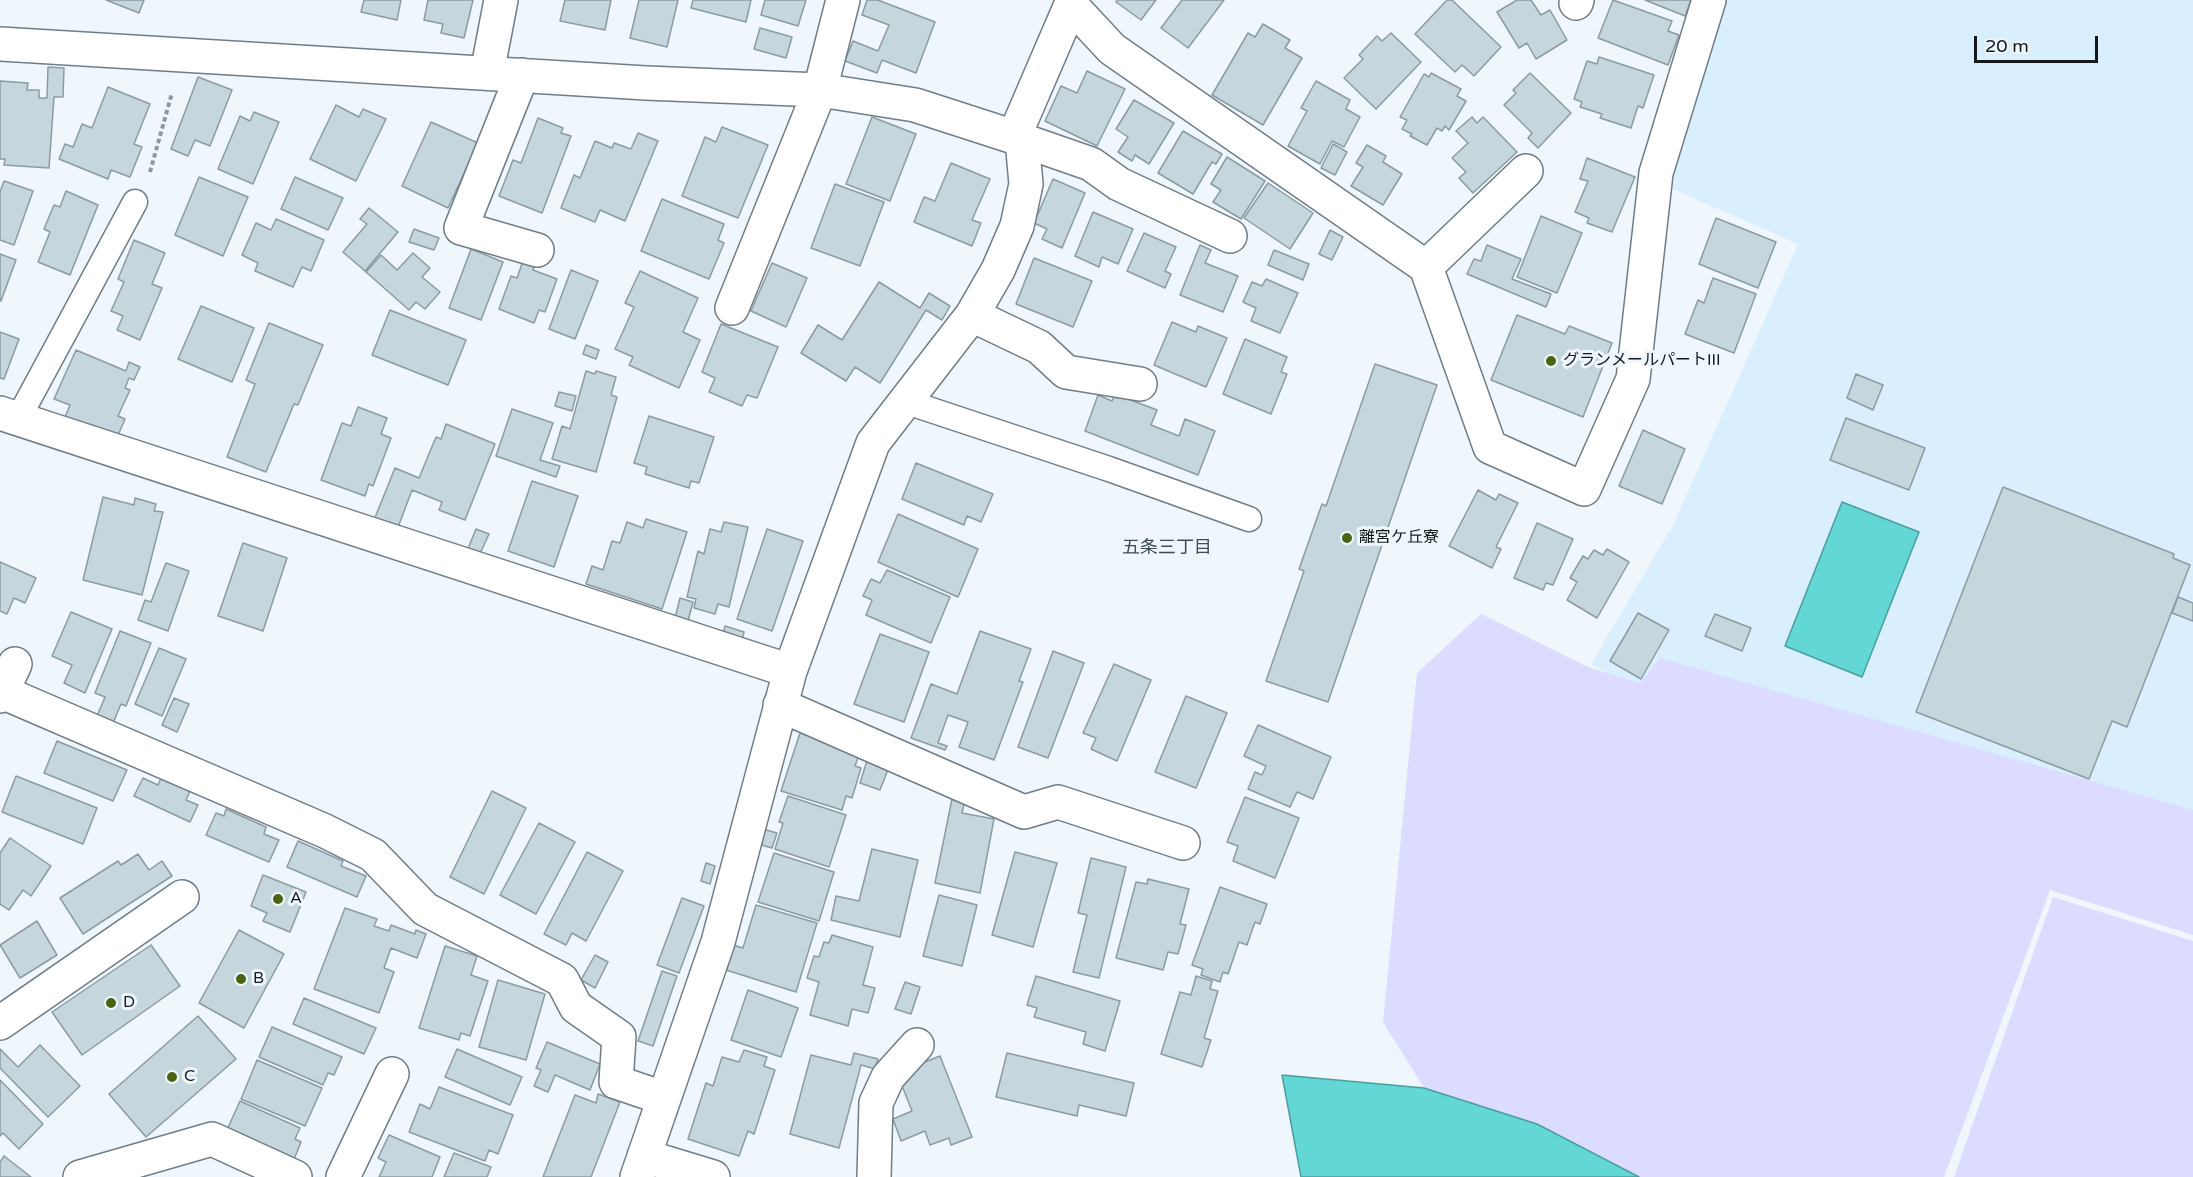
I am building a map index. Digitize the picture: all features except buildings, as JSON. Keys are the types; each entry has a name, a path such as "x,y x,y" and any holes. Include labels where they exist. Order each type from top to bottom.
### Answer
{"street":[{"path":"487,73 501,0"},
{"path":"732,308 819,90 843,0"},
{"path":"712,1177 641,1167 718,942 790,670 873,443 907,402 972,315 998,270 1017,226 1026,184 1018,138 1072,2 1112,49 1426,267 1490,447 1584,489 1633,379 1656,173 1710,0"},
{"path":"0,44 819,90 915,105 1018,138 1090,164 1119,184 1230,236"},
{"path":"522,75 461,228 537,250"},
{"path":"1426,267 1526,171"},
{"path":"972,315 1039,347 1066,372 1140,384"},
{"path":"9,416 790,670"},
{"path":"5,684 374,855 425,909 562,980 576,1007 619,1037 616,1082 663,1098"},
{"path":"780,705 1024,812 1058,802 1183,843"},
{"path":"4,1014 182,897"},
{"path":"874,1177 876,1103 888,1077 917,1045"},
{"path":"343,1177 392,1074"},
{"path":"80,1177 212,1139 295,1177"}],"lane":[{"path":"9,416 135,202"},
{"path":"907,402 1110,469 1249,519"}],"path":[{"path":"135,202 145,190 182,54"}],"shaded area":[{"path":"1723,0 2193,0 2193,833 1641,689 1591,664 1673,525 1798,244 1670,188"},
{"path":"1481,614 1588,667 1640,683 1660,658 2193,810 2193,935 2050,890 1944,1177 1639,1177 1537,1124 1424,1088 1383,1022 1417,673"},
{"path":"2053,897 2193,941 2193,1177 1954,1177"}],"water":[{"path":"1842,502 1919,532 1862,677 1785,646"},
{"path":"1282,1075 1424,1088 1537,1124 1639,1177 1301,1177"}],"place":[{"name":"グランメールパートIII","path":"1551,361"},
{"name":"離宮ケ丘寮","path":"1347,538"},
{"name":"A","path":"278,899"},
{"name":"B","path":"241,979"},
{"name":"D","path":"111,1003"},
{"name":"C","path":"172,1077"}],"district":[{"name":"五条三丁目","path":"1167,548"}]}
